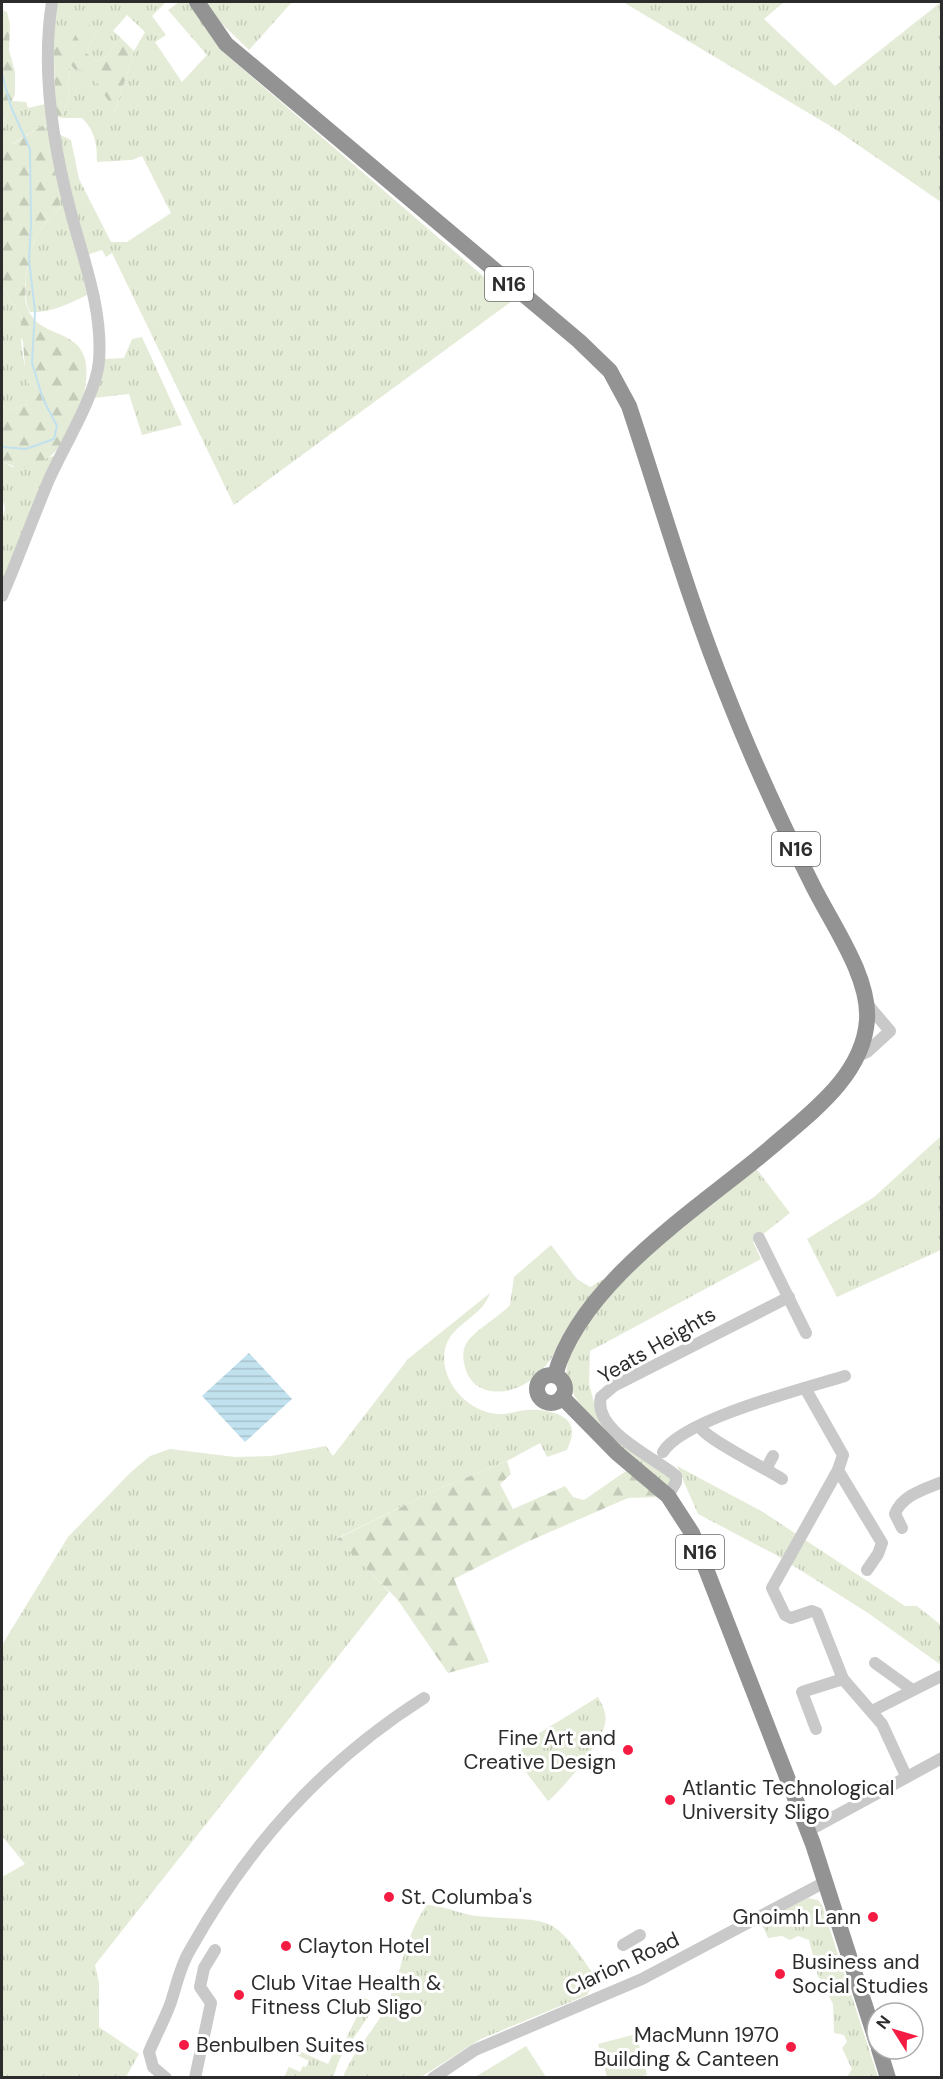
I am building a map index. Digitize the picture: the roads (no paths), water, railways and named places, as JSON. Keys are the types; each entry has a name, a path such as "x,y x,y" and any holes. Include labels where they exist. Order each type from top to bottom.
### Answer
{"highway":[{"name":"N16","path":"196,2 226,44 240,58 579,341 618,382 629,406 727,695 811,883 862,984 867,1004 867,1024 858,1056 844,1079 757,1159 687,1212 605,1291 573,1335 555,1376"},
{"name":"N16","path":"555,1376 564,1384 562,1397 555,1402 546,1401 537,1392 541,1379 555,1376"},
{"name":"N16","path":"562,1397 616,1453 668,1497 692,1533 808,1831 865,2006"},
{"path":"883,2061 888,2078"}],"street":[{"path":"2,597 48,482 94,381 99,362 98,323 70,209 50,94 47,56 52,2"},
{"path":"858,1056 867,1052 890,1031 867,1004"},
{"path":"759,1238 806,1333"},
{"name":"Yeats Heights","path":"668,1497 676,1482 676,1476 636,1450 613,1431 604,1414 600,1401 602,1397 614,1386 789,1297"},
{"path":"663,1452 668,1444 699,1427 754,1403 845,1376"},
{"path":"805,1388 813,1407 842,1449 838,1470 772,1588 784,1615 791,1618 812,1611 817,1613 843,1679 882,1724 906,1776"},
{"path":"699,1427 707,1437 782,1479"},
{"path":"766,1469 773,1456"},
{"path":"838,1470 882,1543 878,1554 867,1570"},
{"path":"902,1528 896,1514 898,1506 912,1496 942,1482"},
{"path":"875,1663 911,1689"},
{"path":"872,1711 911,1689 941,1676"},
{"path":"816,1729 802,1692 843,1679"},
{"path":"166,2078 153,2067 149,2052 189,1951 230,1883 284,1813 317,1780 403,1711 424,1698"},
{"path":"808,1831 942,1758"},
{"name":"Clarion Road","path":"433,2078 475,2050 642,1979 825,1882"},
{"path":"623,1945 640,1935"},
{"path":"195,2078 211,2002 200,1987 204,1968 215,1950"}],"water":[{"path":"249,1353 292,1399 245,1442 202,1396"}],"waterway":[{"path":"2,74 11,107 30,149 29,260 35,311 32,363 43,399 57,426 54,439 26,449 2,447"}],"place":[{"name":"Fine Art and Creative Design","path":"628,1750"},
{"name":"Atlantic Technological University Sligo","path":"670,1800"},
{"name":"St. Columba's","path":"389,1897"},
{"name":"Gnoimh Lann","path":"873,1917"},
{"name":"Clayton Hotel","path":"286,1946"},
{"name":"Business and Social Studies","path":"780,1974"},
{"name":"Club Vitae Health & Fitness Club Sligo","path":"239,1995"},
{"name":"Benbulben Suites","path":"184,2045"},
{"name":"MacMunn 1970 Building & Canteen","path":"791,2047"}]}
